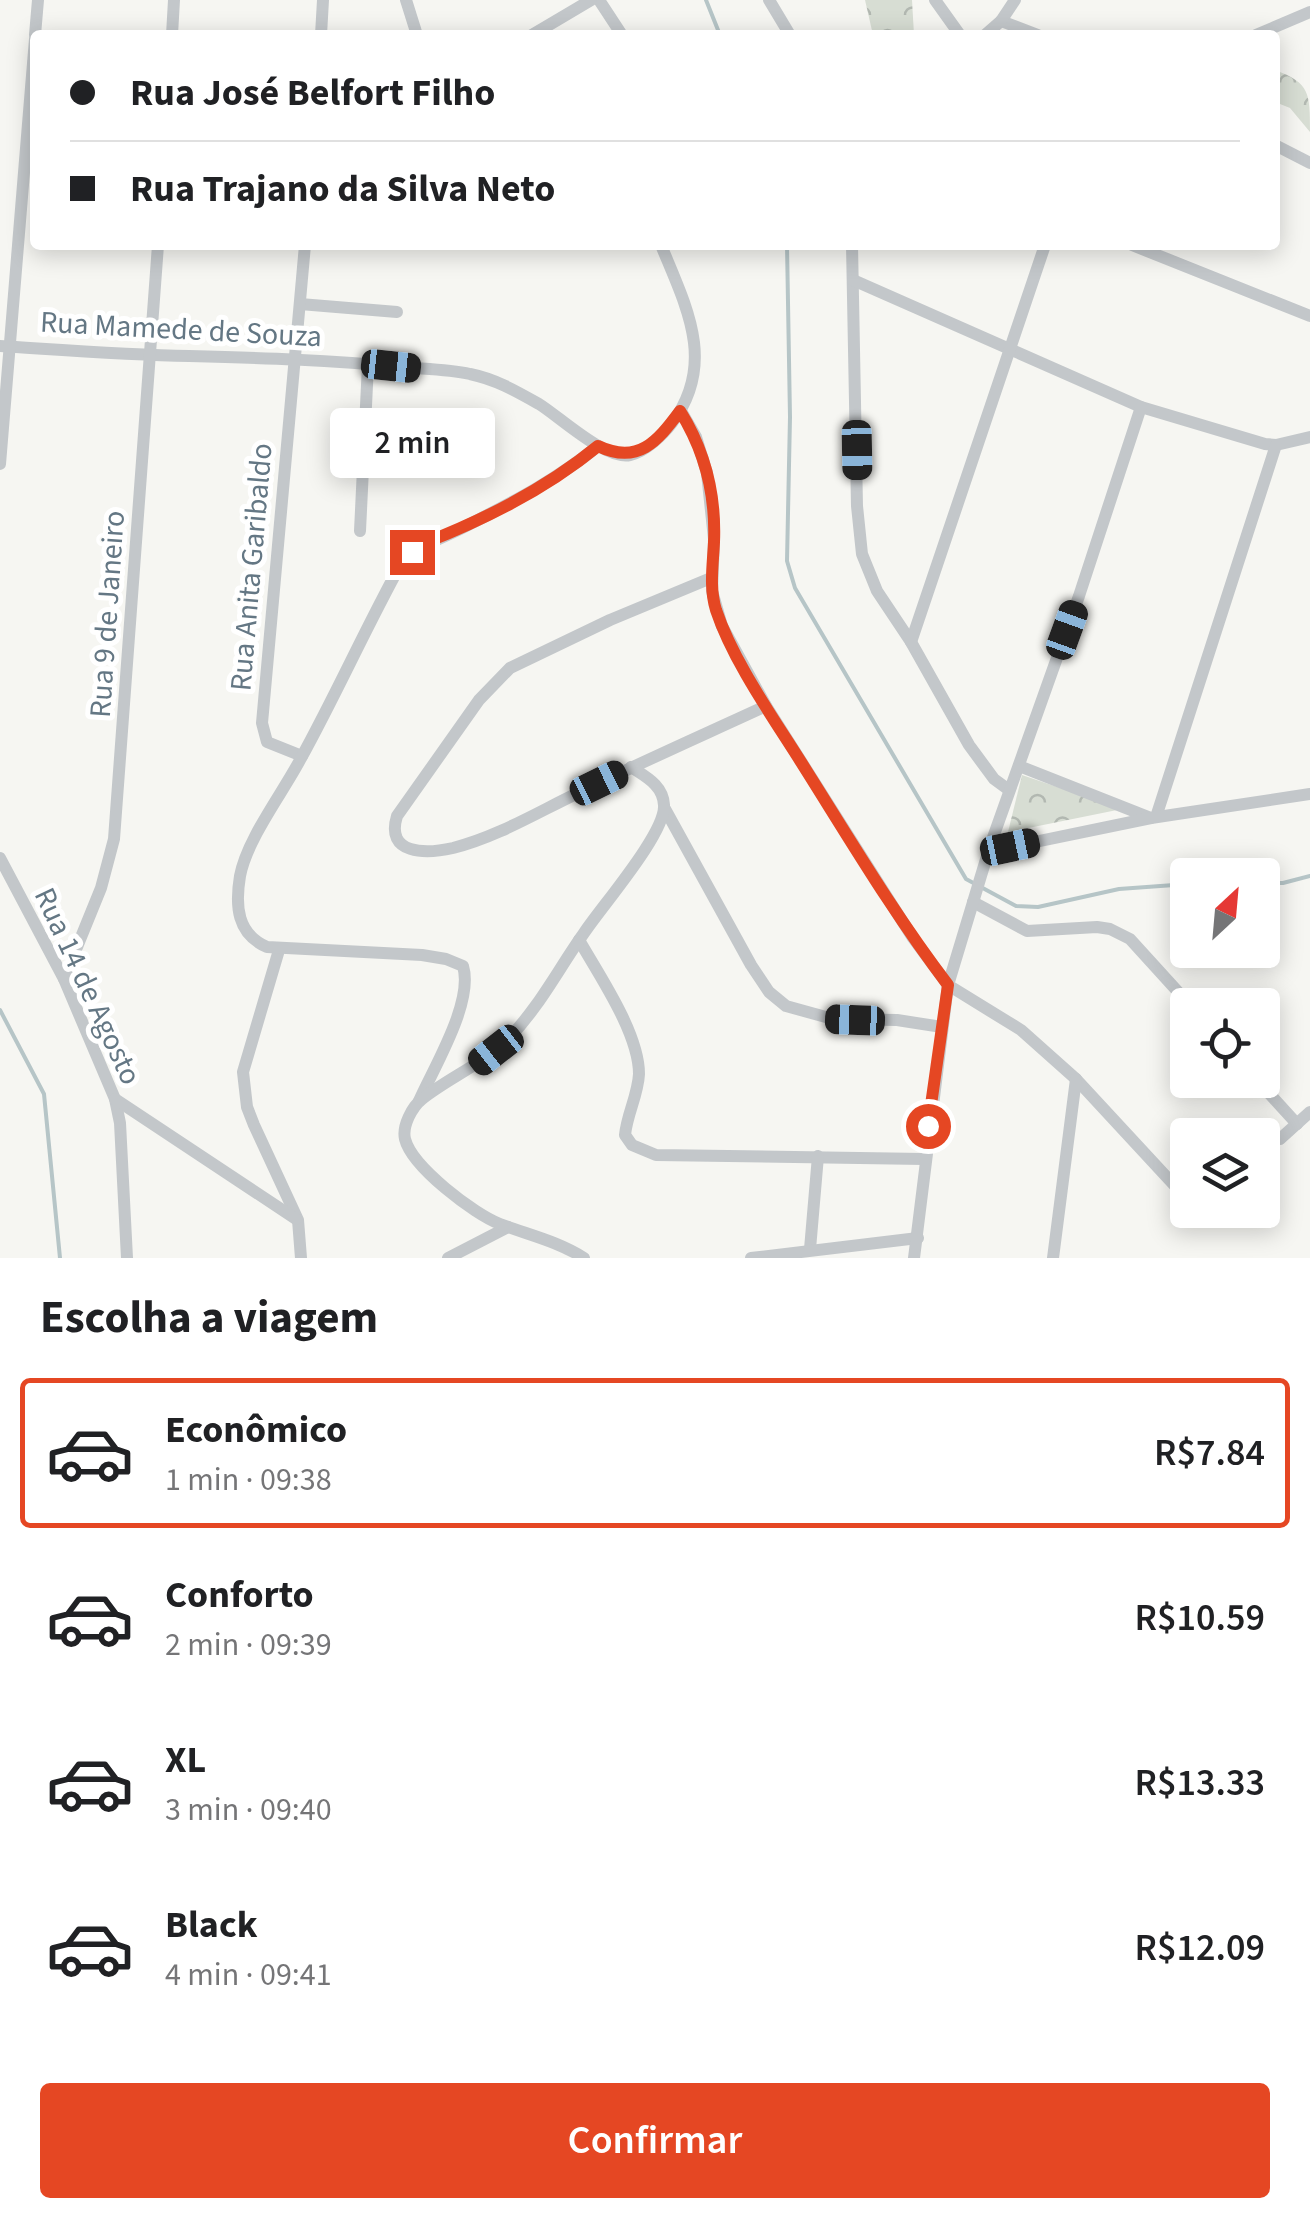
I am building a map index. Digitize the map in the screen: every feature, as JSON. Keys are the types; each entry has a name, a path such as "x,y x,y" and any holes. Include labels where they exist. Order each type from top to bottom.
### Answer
{"street":[{"path":"36,30 38,0"},
{"path":"172,30 174,0"},
{"path":"320,30 323,0"},
{"path":"406,0 416,30"},
{"path":"540,30 591,0"},
{"path":"599,0 619,30"},
{"path":"769,0 787,30"},
{"path":"936,0 957,30"},
{"path":"990,30 1015,0"},
{"path":"1268,30 1310,12"},
{"path":"1001,20 1026,30"},
{"path":"0,464 4,346 30,87"},
{"path":"1280,147 1310,163"},
{"name":"Rua 9 de Janeiro","path":"64,979 100,888 114,840 158,250"},
{"path":"296,358 305,250"},
{"path":"584,1258 551,1240 496,1223 450,1191 412,1154 406,1142 407,1120 459,1008 466,980 463,966 446,958 422,955 279,950 256,942 239,919 240,876 259,832 402,562 427,542 464,528 561,474 598,446 629,455 654,440 680,411 694,374 696,342 663,250"},
{"path":"852,250 862,554 877,591 968,745 994,779 1010,790"},
{"path":"910,642 1042,250"},
{"path":"1145,250 1310,316"},
{"path":"854,280 1142,408 1246,440 1276,445 1310,437"},
{"path":"300,304 397,312"},
{"name":"Rua Mamede de Souza","path":"4,346 150,356 296,358 468,373 500,382 598,446"},
{"name":"Rua Anita Garibaldo","path":"296,358 262,723 267,742 302,756"},
{"path":"360,531 368,364"},
{"path":"914,1258 948,985 990,846 1142,408"},
{"path":"680,411 696,437 708,472 714,539 711,578 722,626 766,706 912,938 948,985 1020,1030 1076,1079 1170,1181"},
{"path":"1154,818 1276,445"},
{"path":"711,578 510,668 478,700 397,816 395,838 402,846 427,851 478,840 766,706"},
{"path":"1019,766 1154,818"},
{"path":"631,767 661,791 665,810 768,992 786,1006 833,1020 898,1020 942,1027"},
{"path":"990,846 1010,847 1154,818 1310,794"},
{"path":"419,1101 476,1065 512,1034 544,996 635,864 665,810"},
{"name":"Rua 14 de Agosto","path":"0,858 64,979 116,1099 128,1258"},
{"path":"972,902 1027,932 1097,927 1121,934 1175,988"},
{"path":"579,940 606,986 636,1058 638,1074 625,1134 632,1145 656,1155 924,1158"},
{"path":"279,950 243,1072 254,1125 298,1220 301,1258"},
{"path":"1053,1258 1076,1079"},
{"path":"1273,1098 1297,1124"},
{"path":"116,1099 298,1220"},
{"path":"1280,1139 1310,1112"},
{"path":"810,1249 818,1156"},
{"path":"448,1258 508,1227"},
{"path":"751,1258 918,1238"}],"green space":[{"path":"865,0 912,0 914,30 872,30"},
{"path":"1280,72 1306,91 1310,132 1290,108 1280,104"},
{"path":"1022,775 1122,809 1008,832"}],"waterway":[{"path":"706,0 718,30"},
{"path":"787,250 787,561 795,588 966,879 1016,906 1038,907 1119,889 1170,885"},
{"path":"1280,883 1310,876"},
{"path":"0,1010 44,1094 60,1258"}],"route":[{"path":"412,552 525,496 598,446 629,455 642,449 667,429 680,411 696,437 708,472 714,539 712,592 722,626 766,706 912,938 948,985 928,1126"}]}
